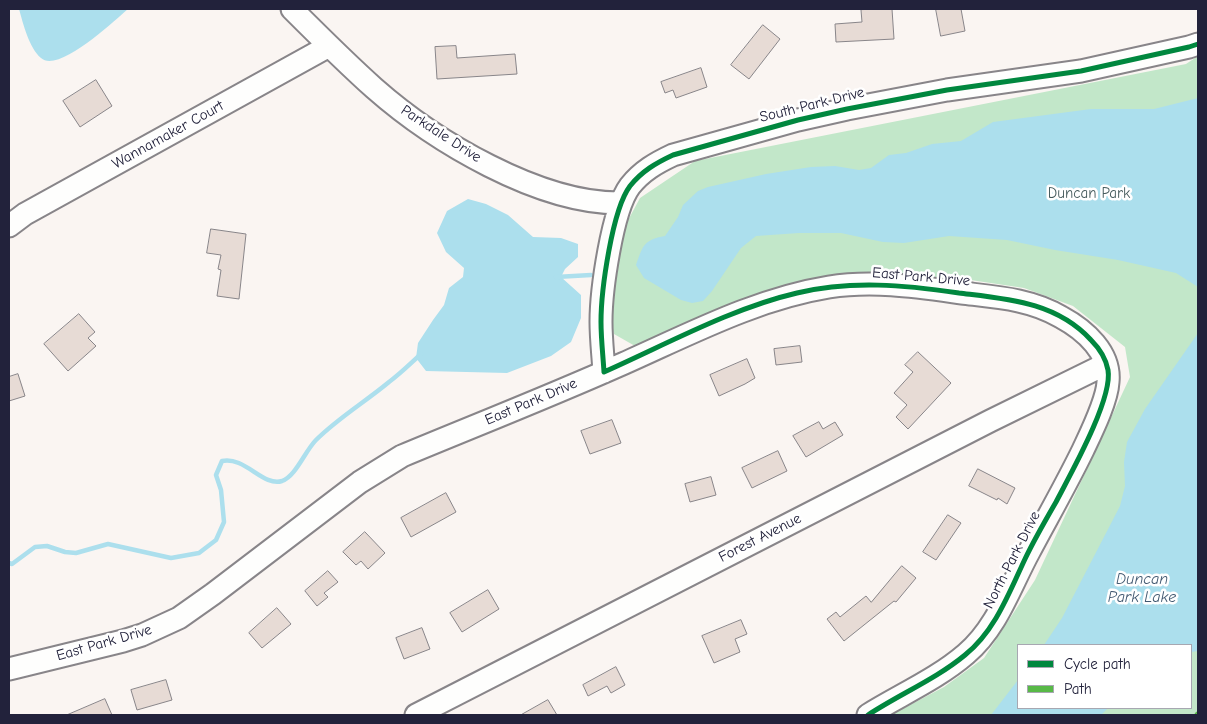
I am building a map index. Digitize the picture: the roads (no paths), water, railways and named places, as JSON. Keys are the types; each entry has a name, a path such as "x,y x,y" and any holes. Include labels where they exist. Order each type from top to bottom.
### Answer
{"street":[{"name":"Parkdale Drive","path":"292,9 376,89 416,121 467,153 513,177 555,192 584,200 621,203"},
{"name":"South Park Drive","path":"604,372 601,322 605,280 617,215 630,187 642,173 656,162 673,155 788,123 897,99 1081,71 1188,48 1198,44"},
{"name":"Wannamaker Court","path":"9,226 25,214 329,46"},
{"name":"East Park Drive","path":"9,669 123,641 161,627 179,618 213,594 360,482 402,456 604,372 729,316 762,303 797,293 833,286 869,284 905,286 1012,299 1032,304 1057,314 1085,334 1096,345 1106,364"},
{"name":"Forest Avenue","path":"416,715 990,421 1106,364"},
{"name":"North Park Drive","path":"868,715 951,666 973,648 991,626 1088,439 1108,387 1106,364"}],"water":[{"path":"19,9 128,9 86,44 60,59 49,61 41,58 33,48"},
{"path":"1198,98 1198,287 1176,273 1118,260 1007,240 949,236 904,243 883,242 841,233 756,236 741,248 703,301 692,303 681,300 644,278 636,265 645,245 652,240 665,236 678,217 683,205 698,191 708,187 766,174 811,167 835,166 859,170 871,168 889,155 906,153 932,144 961,141 993,122 1091,109 1154,109"},
{"path":"468,199 486,204 508,215 533,237 561,238 578,244 578,257 565,269 561,277 581,295 581,318 571,342 551,356 507,373 426,371 416,358 418,343 444,305 449,288 463,277 464,268 446,252 437,233 447,211"},
{"name":"Duncan Park Lake","path":"1198,333 1198,651 1192,652 1192,644 1045,644 1062,618 1120,506 1125,486 1124,462 1127,442 1145,409"},
{"path":"1017,681 1017,709 1107,709 1101,715 991,715"}],"waterway":[{"path":"556,277 591,275"},
{"path":"9,563 12,564 35,547 47,546 65,552 76,553 108,544 171,558 199,553 216,540 224,522 221,490 216,475 222,461 238,463 268,480 282,481 292,474 312,445 324,432 393,379 421,354"}],"park label":[{"name":"Duncan Park","path":"1089,194"}]}
